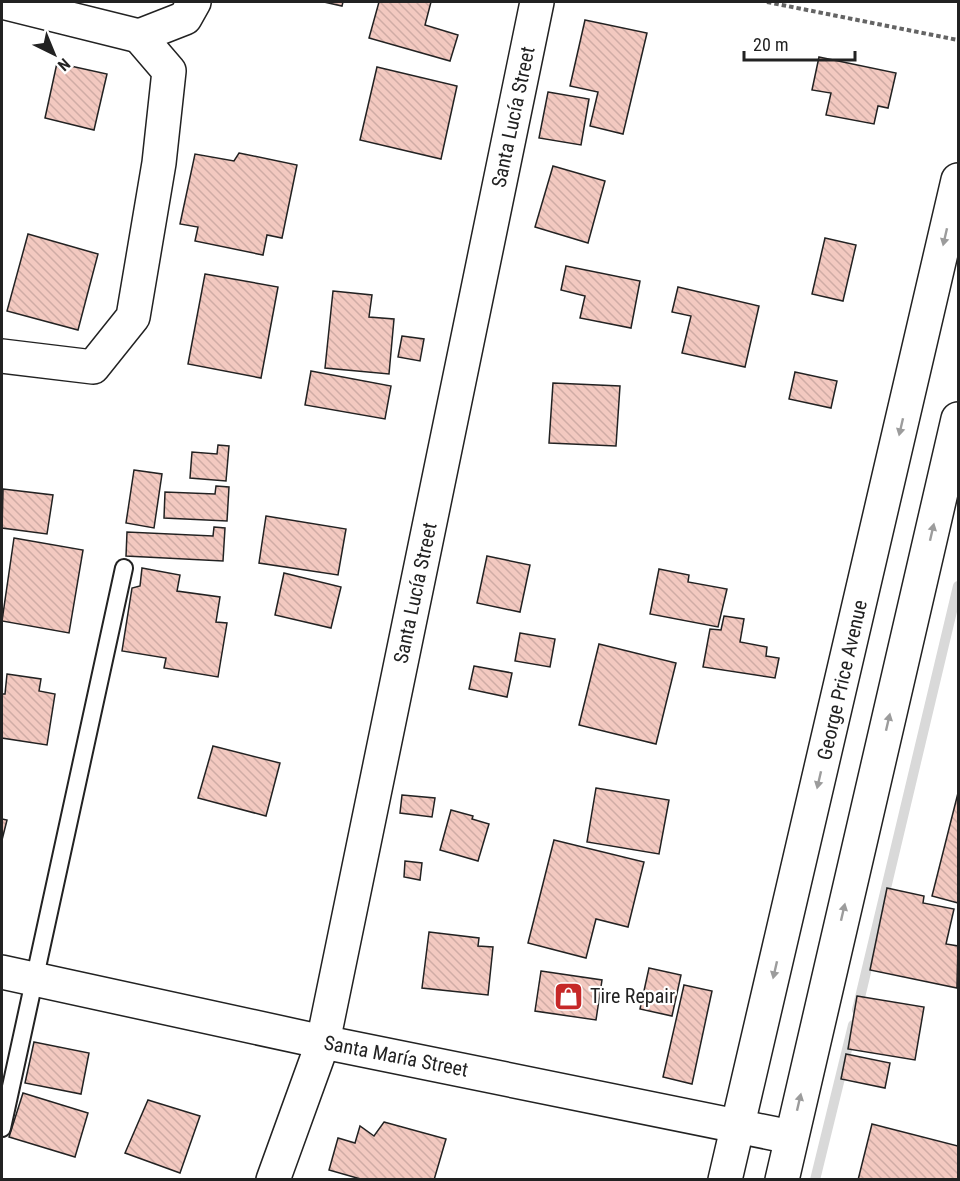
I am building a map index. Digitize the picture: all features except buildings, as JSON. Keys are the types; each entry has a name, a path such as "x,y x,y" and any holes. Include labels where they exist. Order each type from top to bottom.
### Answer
{"street":[{"path":"2,2 139,36 169,71"},
{"name":"Santa Lucía Street","path":"273,1179 323,1042 537,2"},
{"path":"139,36 189,10"},
{"path":"2,356 93,367 133,317 159,163 169,71 189,10"},
{"name":"George Price Avenue","path":"725,1179 958,180"},
{"path":"782,1179 958,419"},
{"name":"Santa María Street","path":"2,972 323,1042 791,1137"}],"lane":[{"path":"2,1128 124,568"}],"path":[{"path":"767,2 958,40"}],"waterway":[{"path":"857,1010 958,586"},
{"path":"815,1180 853,1025"}],"place":[{"name":"Tire Repair","path":"569,996"}]}
